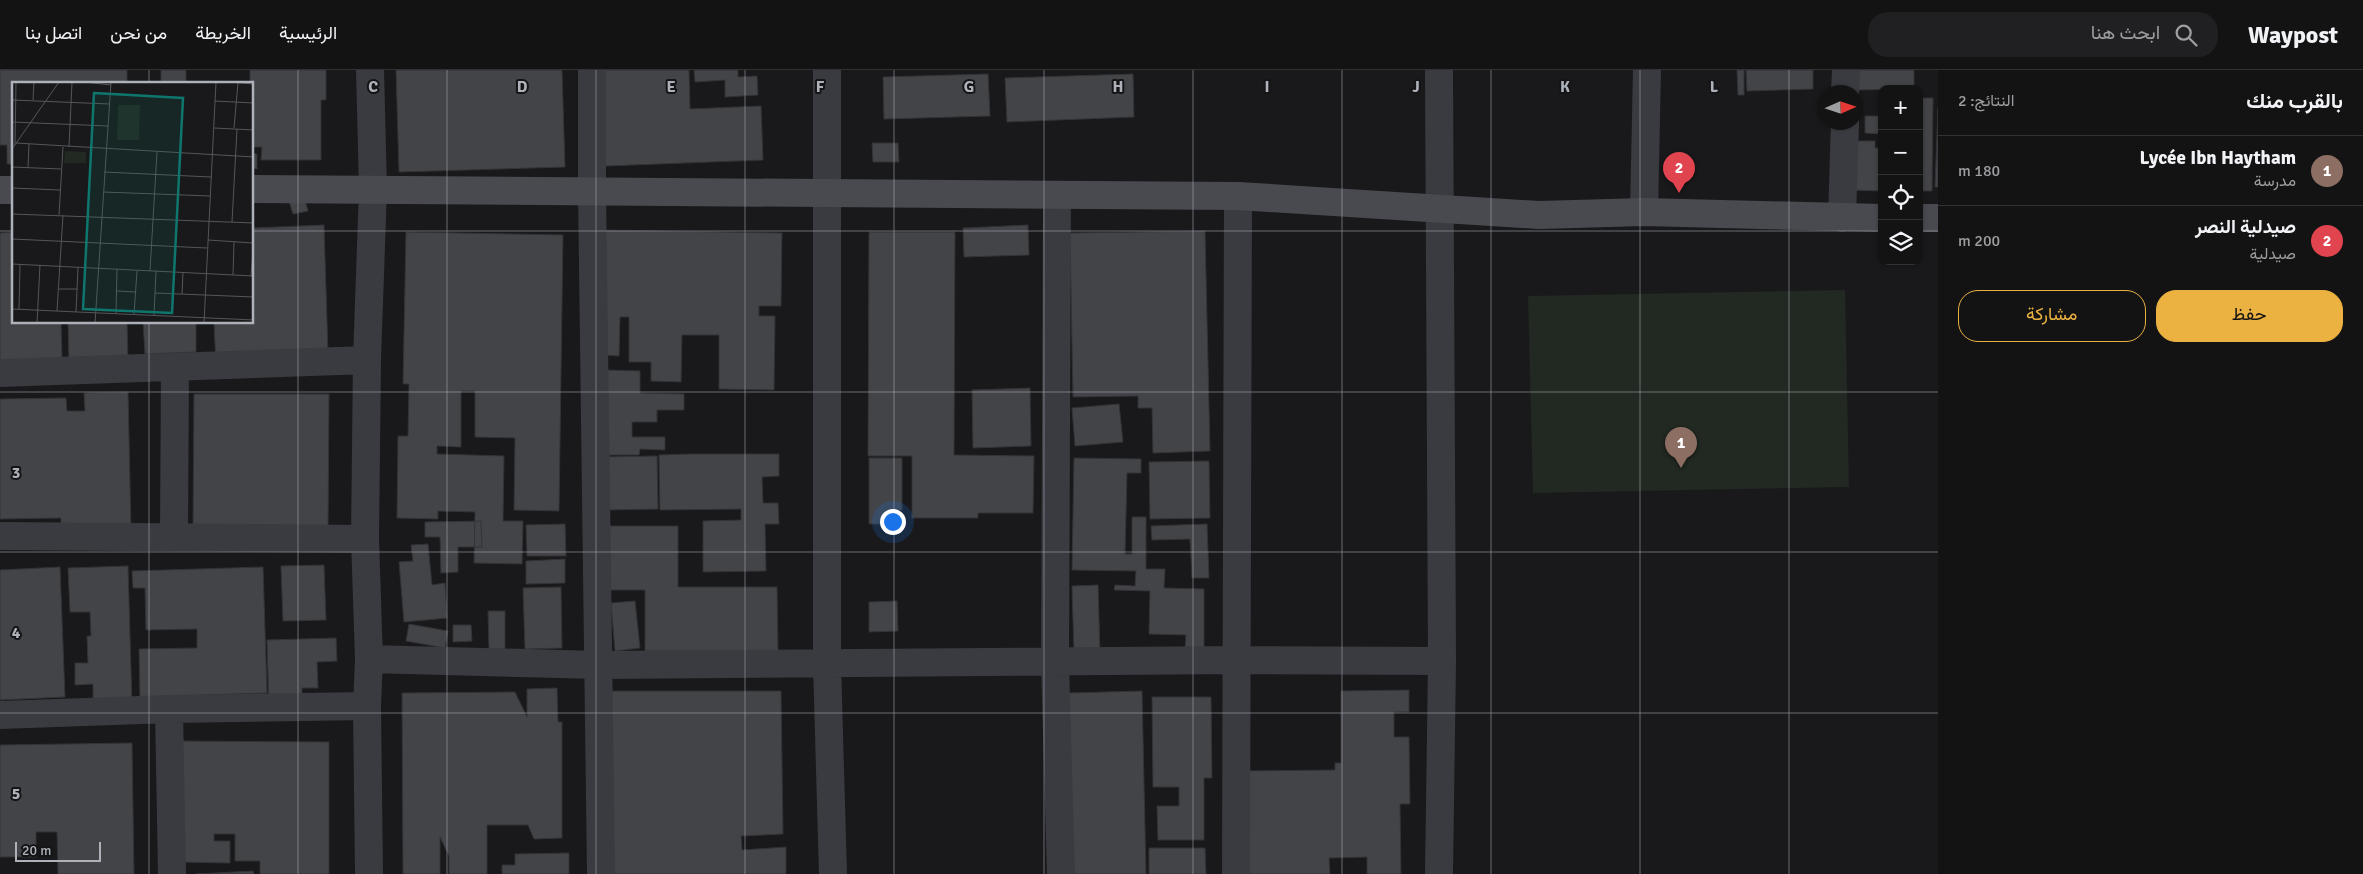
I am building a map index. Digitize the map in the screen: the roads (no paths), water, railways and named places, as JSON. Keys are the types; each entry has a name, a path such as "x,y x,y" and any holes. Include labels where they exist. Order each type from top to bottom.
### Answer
{"street":[{"path":"369,874 367,706 369,659 365,539 367,360 373,189 370,70"},
{"path":"592,70 601,874"},
{"path":"827,70 827,664 833,874"},
{"path":"1439,70 1438,207 1442,661 1439,874"},
{"path":"1644,212 1647,70"},
{"path":"1845,85 1846,70"},
{"path":"1842,218 1844,130"},
{"path":"254,189 1238,196 1438,207 1539,215 1644,212 1878,218"},
{"path":"1057,196 1055,662 1061,874"},
{"path":"1236,874 1235,660 1238,196"},
{"path":"1923,218 1938,218"},
{"path":"0,373 367,360"},
{"path":"174,537 176,367"},
{"path":"0,536 365,539"},
{"path":"369,659 599,665 1235,660 1442,661"},
{"path":"0,716 169,709 367,706"},
{"path":"169,709 172,874"}],"place":[{"name":"صيدلية النصر","path":"1679,193"},
{"name":"Lycée Ibn Haytham","path":"1681,468"}]}
